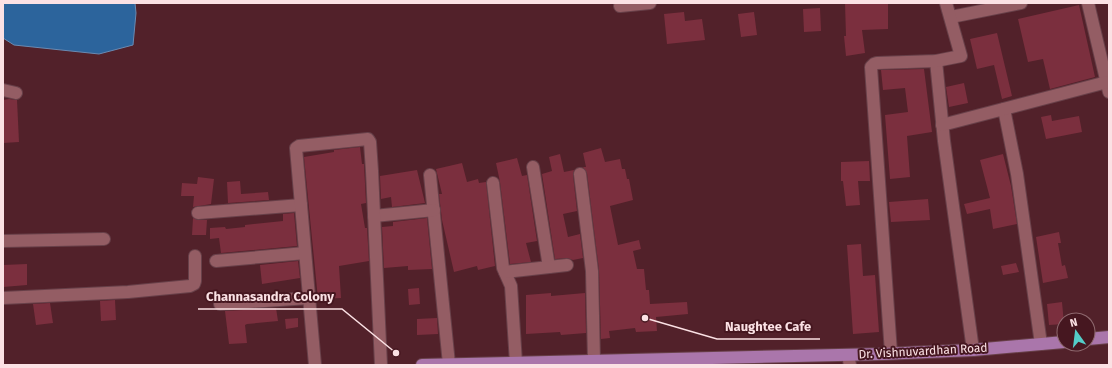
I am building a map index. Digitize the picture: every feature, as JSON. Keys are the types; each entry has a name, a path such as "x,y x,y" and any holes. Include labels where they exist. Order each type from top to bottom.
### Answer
{"main road":[{"path":"1096,338 1109,337"},
{"name":"Dr. Vishnuvardhan Road","path":"422,365 516,363 547,364 594,361 617,363 849,360 892,353 973,350 1056,343"}],"street":[{"path":"620,6 650,3"},
{"path":"892,353 871,67 877,63 936,61 961,56 946,3"},
{"path":"951,17 1021,3"},
{"path":"942,125 1004,109 1108,87 1088,3"},
{"path":"936,61 942,125 973,350"},
{"path":"3,90 16,93"},
{"path":"1004,109 1017,174 1042,344"},
{"path":"316,365 305,253 297,146 368,139 370,142 381,365"},
{"path":"533,167 549,267"},
{"path":"580,174 592,271 594,361"},
{"path":"430,175 434,210 441,365"},
{"path":"493,183 505,272 511,286 516,363"},
{"path":"198,213 301,204"},
{"path":"374,216 434,210"},
{"path":"3,240 104,239"},
{"path":"216,261 305,253"},
{"path":"3,298 128,292 190,286 194,284 195,281 195,256"},
{"path":"505,272 567,265"},
{"path":"220,304 309,298"}],"water":[{"path":"3,3 135,3 136,13 133,45 99,54 14,45 3,38"}],"building":[{"path":"845,3 888,3 888,29 862,30 865,53 846,56 844,36 846,36"},
{"path":"1079,5 1095,77 1050,89 1043,59 1028,62 1018,19"},
{"path":"820,8 821,31 804,32 803,9"},
{"path":"684,12 685,21 702,19 705,40 667,44 664,14"},
{"path":"754,12 757,35 741,37 738,14"},
{"path":"997,33 1012,96 1002,99 994,65 977,69 970,39"},
{"path":"924,69 932,132 907,136 910,177 890,179 885,115 908,112 905,88 883,90 881,70"},
{"path":"964,83 968,103 949,107 946,87"},
{"path":"3,100 17,100 19,142 3,143"},
{"path":"1051,115 1052,121 1079,116 1082,132 1046,139 1041,117"},
{"path":"360,147 362,164 364,164 366,203 361,204 365,228 367,228 369,261 339,266 341,298 318,299 304,157 334,152 334,150"},
{"path":"601,148 605,162 620,159 622,169 625,169 627,179 629,179 633,200 610,206 618,245 639,240 641,249 633,251 637,269 644,269 646,290 649,290 650,304 687,302 688,314 656,317 657,331 636,332 635,328 609,331 610,338 601,339 599,270 587,173 583,167 586,167 583,153"},
{"path":"560,154 564,172 574,170 573,175 577,211 563,214 568,237 580,234 583,258 573,260 567,258 555,259 542,174 552,171 549,157"},
{"path":"1003,154 1011,186 1017,224 993,229 990,209 967,214 964,204 990,198 980,160"},
{"path":"517,158 522,176 527,175 537,241 526,243 531,262 510,264 500,182 496,163"},
{"path":"869,161 870,181 858,181 860,205 846,206 843,181 841,181 841,162"},
{"path":"462,163 467,182 478,179 479,183 486,182 495,266 478,270 477,266 454,272 442,220 439,194 442,194 436,169"},
{"path":"417,170 425,203 392,207 391,197 381,199 380,176"},
{"path":"198,177 214,179 211,204 193,207 194,196 181,196 182,183 197,184"},
{"path":"240,181 241,194 268,192 269,200 228,203 227,182"},
{"path":"928,199 930,220 891,222 889,202"},
{"path":"294,213 297,246 221,253 219,238 210,239 210,228 225,227 226,229 245,227 245,225 283,221 283,214"},
{"path":"193,218 198,220 207,220 206,235 192,235"},
{"path":"427,218 432,269 408,270 408,266 384,268 382,227 393,226 393,222"},
{"path":"1059,232 1061,243 1058,243 1062,266 1065,265 1068,278 1043,283 1036,237"},
{"path":"861,244 863,276 875,275 879,332 853,334 847,245"},
{"path":"298,261 300,278 262,284 260,265"},
{"path":"1016,263 1019,272 1003,275 1001,266"},
{"path":"27,264 27,285 3,287 3,265"},
{"path":"419,288 420,304 409,305 408,289"},
{"path":"551,293 551,296 585,293 586,333 561,335 560,332 526,334 526,295"},
{"path":"115,300 116,320 101,321 100,301"},
{"path":"1062,302 1063,312 1056,312 1056,325 1049,325 1047,304"},
{"path":"50,303 53,323 36,325 33,304"},
{"path":"276,308 278,321 247,324 245,325 247,343 229,344 225,311"},
{"path":"298,318 298,327 286,329 285,319"},
{"path":"437,318 438,334 417,335 417,319"}],"place":[{"name":"Naughtee Cafe","path":"645,318"},
{"name":"Channasandra Colony","path":"396,353"}]}
